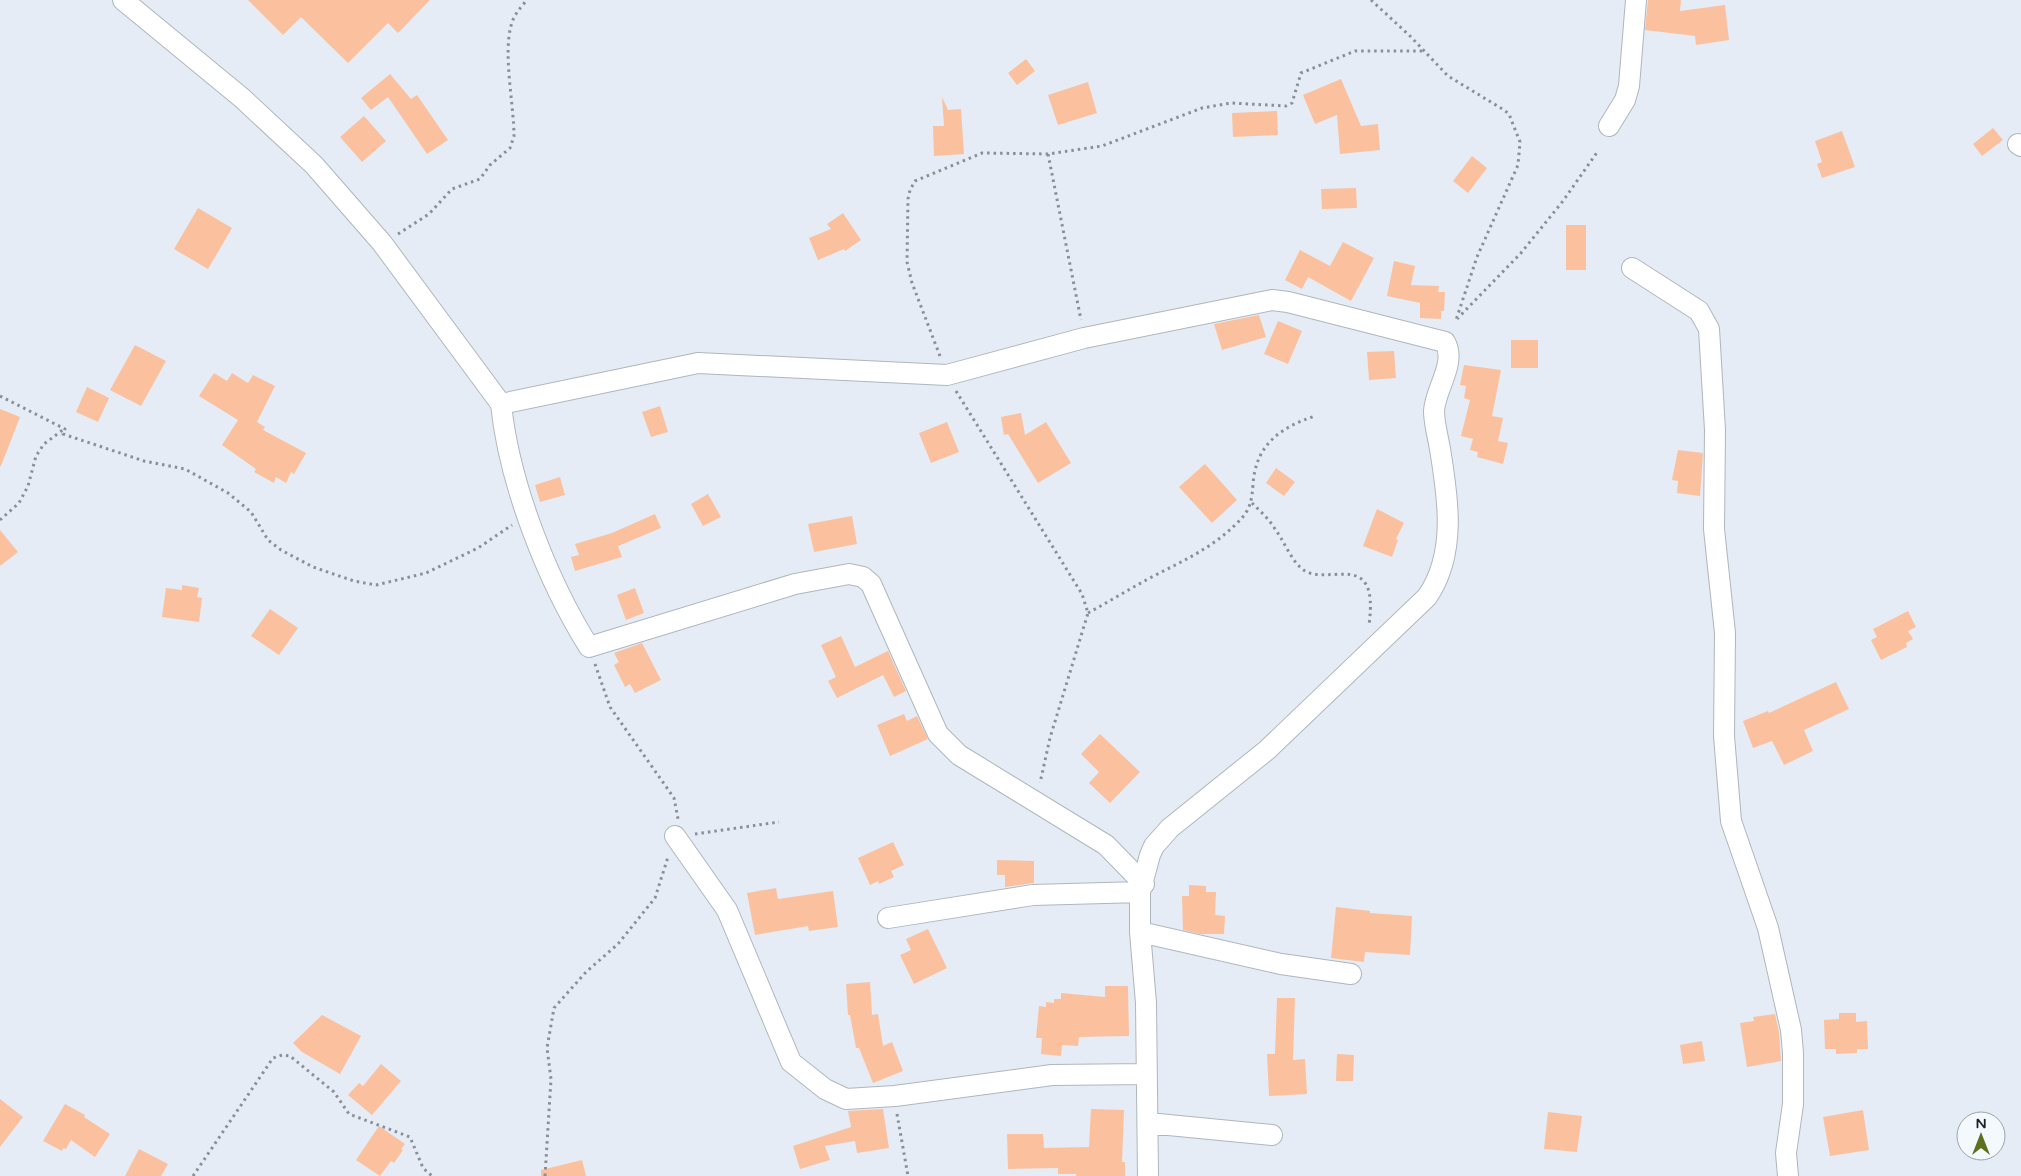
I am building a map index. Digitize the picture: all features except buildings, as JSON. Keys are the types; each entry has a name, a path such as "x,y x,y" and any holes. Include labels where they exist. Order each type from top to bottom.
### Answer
{"street":[{"path":"122,0 242,98 314,165 382,243 501,404 504,433 528,515 568,613 589,647 795,584 850,574 863,577 871,584 938,734 959,755 1036,800 1106,845 1142,888"},
{"path":"1609,126 1625,100 1628,86 1636,0"},
{"path":"1632,268 1700,311 1709,329 1715,430 1714,529 1725,633 1724,736 1731,821 1768,928 1791,1030 1793,1104 1786,1154 1788,1176"},
{"path":"501,404 698,363 947,375 1084,338 1279,300 1445,342 1450,355 1434,411 1449,505 1444,556 1434,587 1427,597 1365,658 1267,750 1170,828 1154,846 1150,855 1142,888 1140,932 1146,1003 1148,1176"},
{"path":"675,836 727,910 792,1062 825,1089 846,1098 895,1096 1052,1075 1146,1074"},
{"path":"888,918 1033,895 1142,888"},
{"path":"1140,932 1281,964 1351,974"},
{"path":"1148,1123 1272,1135"}],"path":[{"path":"382,243 429,214 452,189 480,179 490,165 510,148 514,136 509,58 510,28 516,14 527,0"},
{"path":"1371,0 1410,36 1422,51 1448,76 1509,114 1520,142 1518,165 1477,257 1456,320 1445,342"},
{"path":"1036,800 1050,738 1088,613 1082,594 947,375 912,283 907,262 910,190 916,181 926,175 982,153 1048,154 1102,146 1202,108 1231,103 1290,105 1301,73 1355,50 1422,51"},
{"path":"1456,320 1522,253 1563,201 1598,151"},
{"path":"1048,154 1084,338"},
{"path":"0,396 65,429"},
{"path":"1088,613 1206,548 1240,521 1252,502 1257,460 1270,440 1296,422 1315,416"},
{"path":"65,429 63,434 91,444 144,461 185,469 228,493 251,512 268,540 281,550 313,567 354,581 376,585 426,572 478,548 528,515"},
{"path":"1,519 20,502 28,486 36,456 44,444 65,429"},
{"path":"1252,502 1274,527 1300,567 1308,573 1347,572 1362,580 1370,593 1372,604 1365,658"},
{"path":"545,1176 551,1080 547,1048 554,1008 586,972 618,944 655,898 675,836 679,816 674,798 610,707 589,647"},
{"path":"675,836 779,822"},
{"path":"193,1176 273,1058 282,1055 290,1056 334,1092 349,1114 410,1137 423,1168 432,1176"},
{"path":"895,1096 908,1176"}]}
